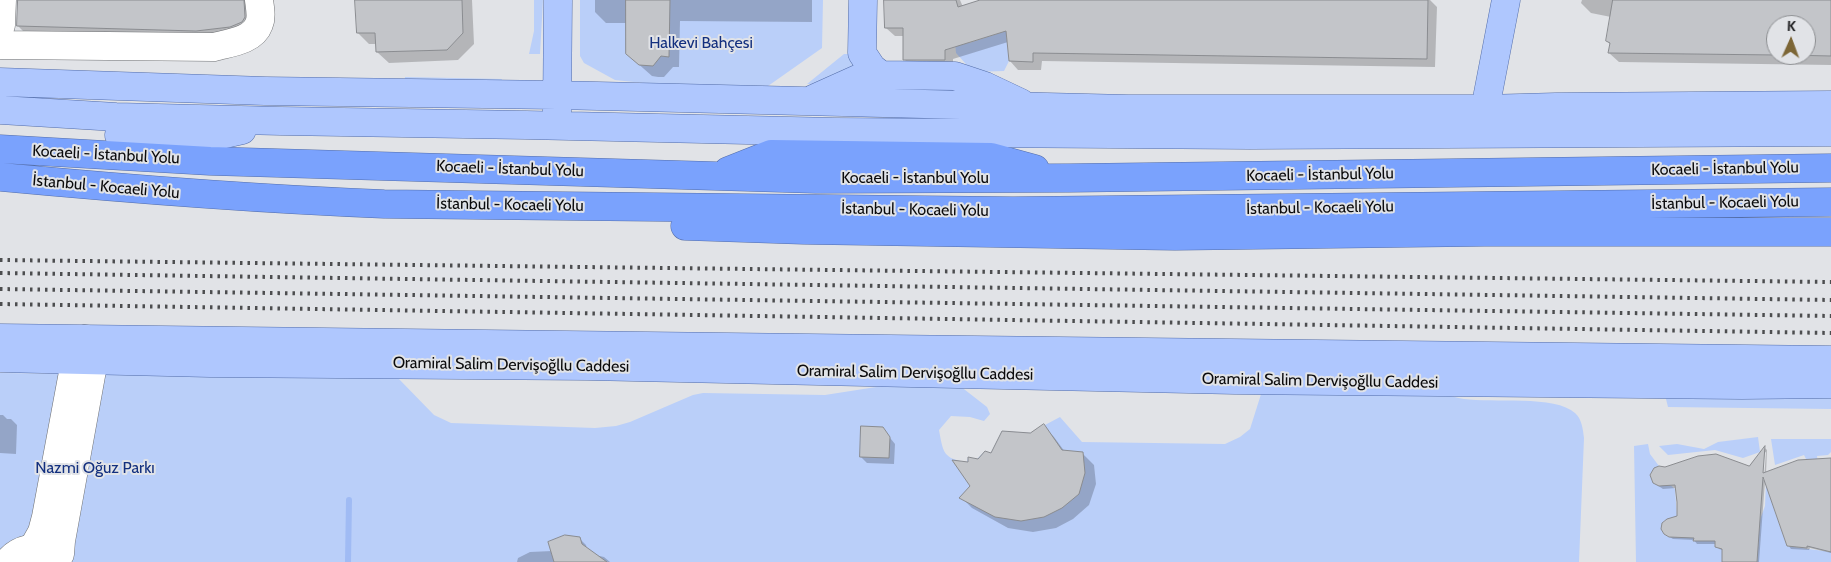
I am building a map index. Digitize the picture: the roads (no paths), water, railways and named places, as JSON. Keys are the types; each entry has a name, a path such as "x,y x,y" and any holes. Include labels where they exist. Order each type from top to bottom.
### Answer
{"highway":[{"name":"Kocaeli - İstanbul Yolu","path":"0,149 220,161 816,178 1070,178 1831,168"},
{"name":"İstanbul - Kocaeli Yolu","path":"0,177 140,190 294,200 492,205 1013,212 1831,202"},
{"path":"0,194 140,190"},
{"path":"492,205 577,222 804,230 1175,236 1484,232 1831,232"}],"main road":[{"path":"556,126 558,0"},
{"path":"863,0 862,53 872,68 881,74"},
{"path":"1484,121 1506,0"},
{"path":"807,102 862,77 881,74 955,76 985,86 1031,108"},
{"path":"0,82 275,92 557,95 1128,109 1831,132"},
{"path":"0,110 116,117 281,122 904,133 1240,135 1484,121 1556,106 1831,105"},
{"path":"0,126 198,140 281,122"},
{"name":"Oramiral Salim Dervişoğllu Caddesi","path":"0,338 85,352 210,363 587,366 1235,380 1742,385 1831,384"},
{"name":"Oramiral Salim Dervişoğllu Caddesi","path":"0,358 85,352 385,340 984,351 1831,360"}],"street":[{"path":"1,23 214,47 241,40 256,31 260,24 260,0"},
{"path":"34,548 42,532 46,517 85,352"},
{"path":"64,558 61,541 67,514 85,352"},
{"path":"8,562 22,551 34,548 43,548 64,558"}],"waterway":[{"path":"348,562 349,500"}],"railway":[{"path":"0,260 1831,282"},
{"path":"0,273 1831,300"},
{"path":"0,289 1831,316"},
{"path":"0,304 1831,333"}],"park label":[{"name":"Halkevi Bahçesi","path":"701,43"},
{"name":"Nazmi Oğuz Parkı","path":"95,468"}]}
